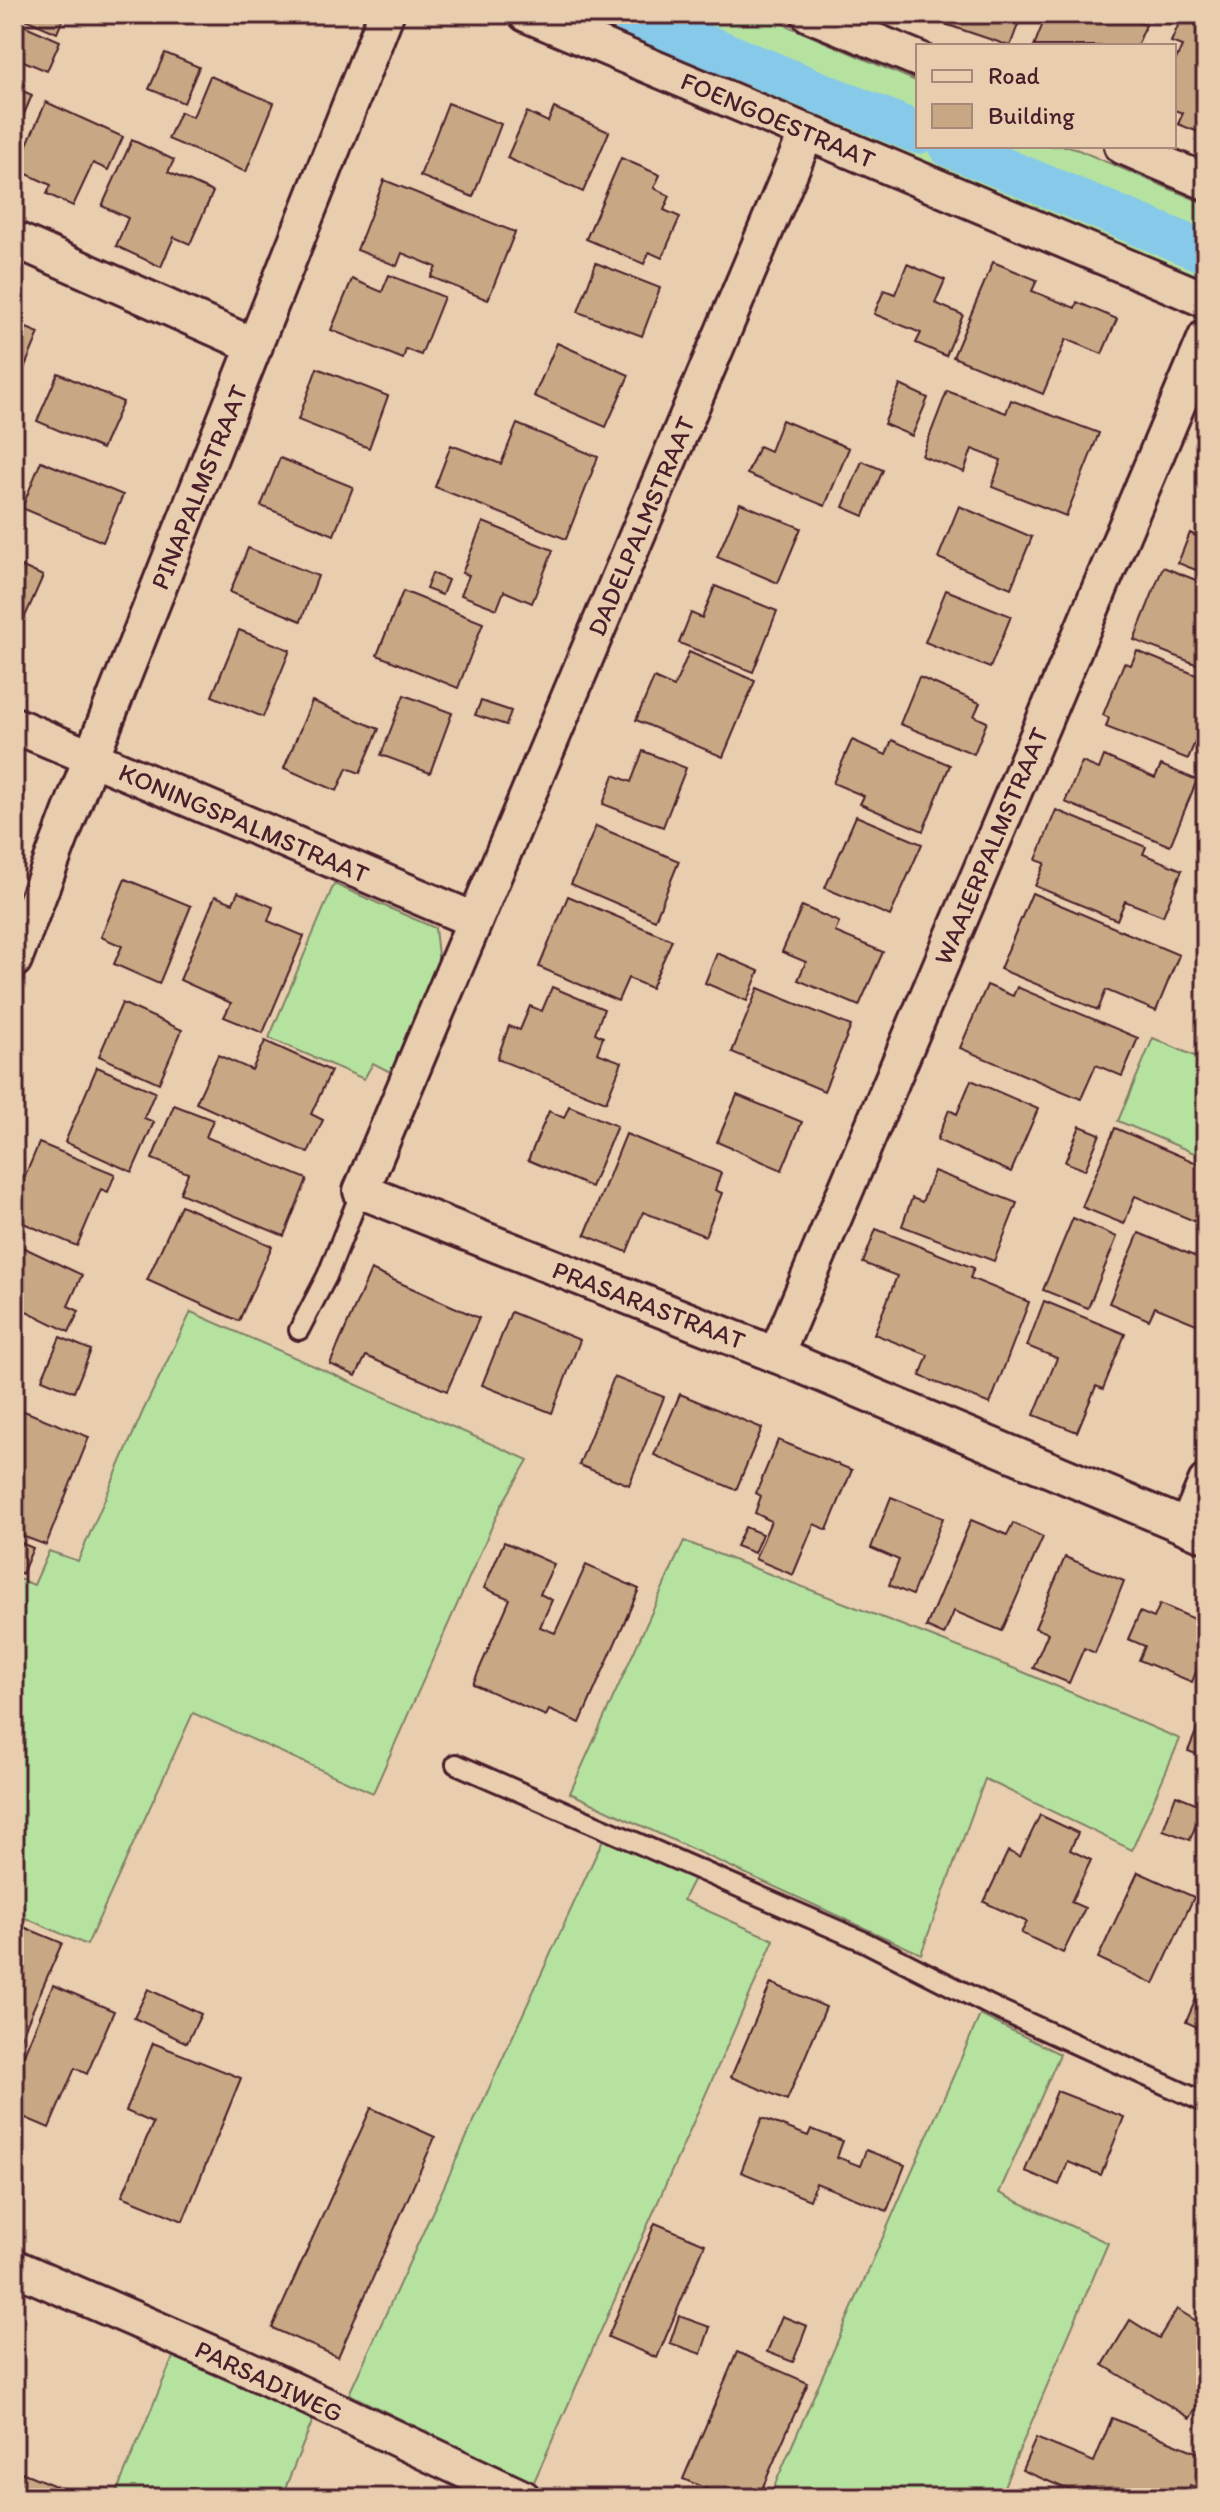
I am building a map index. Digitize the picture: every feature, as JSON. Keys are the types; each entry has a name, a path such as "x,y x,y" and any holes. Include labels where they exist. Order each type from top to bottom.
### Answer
{"street":[{"name":"PINAPALMSTRAAT","path":"14,960 386,14"},
{"name":"FOENGOESTRAAT","path":"526,14 1206,300"},
{"path":"809,14 860,23 916,58"},
{"name":"DADELPALMSTRAAT","path":"474,920 807,132"},
{"path":"1127,148 1206,182"},
{"path":"14,239 255,346"},
{"name":"WAAIERPALMSTRAAT","path":"776,1355 1206,337"},
{"name":"KONINGSPALMSTRAAT","path":"14,725 474,920"},
{"path":"361,1191 474,920"},
{"name":"PRASARASTRAAT","path":"361,1191 776,1355 1197,1531"},
{"path":"1197,1531 1206,1482"},
{"name":"PARSADIWEG","path":"14,2267 244,2367 523,2498"}],"lane":[{"path":"299,1330 327,1276 361,1191"},
{"path":"456,1764 865,1942 991,2006 1206,2103"}],"green space":[{"path":"556,14 760,14 916,81 916,148 1074,148 1206,204 1206,272 1201,276 1181,275"},
{"path":"334,884 435,928 439,965 398,1076 373,1063 364,1079 269,1038"},
{"path":"1153,1038 1206,1061 1206,1158 1118,1121"},
{"path":"191,1312 528,1460 501,1506 373,1793 193,1713 87,1945 14,1913 14,1577 34,1585 49,1551 78,1561 143,1411"},
{"path":"684,1541 1023,1672 1180,1739 1132,1850 985,1779 921,1954 570,1793"},
{"path":"605,1835 696,1874 683,1900 774,1940 533,2484 349,2394"},
{"path":"980,2015 1060,2054 999,2193 1108,2243 999,2498 769,2498"},
{"path":"176,2350 315,2415 281,2498 114,2498"}],"building":[{"path":"27,14 65,14 57,33 25,19"},
{"path":"945,14 1022,14 1011,44 942,23"},
{"path":"1033,14 1118,14 1146,25 1138,44 1035,44 1043,23 1032,18"},
{"path":"1183,14 1206,14 1206,135 1178,124 1183,113 1176,111 1176,60 1182,46 1171,42"},
{"path":"14,21 60,41 47,71 14,57"},
{"path":"165,53 199,67 184,103 149,89"},
{"path":"210,76 274,103 246,172 168,139 180,112 193,117"},
{"path":"14,87 32,95 14,138"},
{"path":"46,102 123,137 108,170 93,163 73,206 47,194 51,185 16,169"},
{"path":"448,103 501,124 473,197 420,176"},
{"path":"554,108 609,132 583,192 507,158 527,112 548,122"},
{"path":"132,140 174,160 168,172 213,192 190,244 174,237 161,267 116,246 128,218 102,206"},
{"path":"621,158 660,175 654,188 670,196 664,210 680,217 662,258 649,252 644,264 586,239"},
{"path":"384,180 515,232 488,300 431,277 436,267 402,253 397,266 357,250"},
{"path":"993,262 1037,280 1032,291 1075,308 1077,302 1117,319 1102,354 1066,339 1043,394 953,357"},
{"path":"596,263 660,288 642,336 578,312"},
{"path":"907,264 945,280 935,303 963,315 946,356 916,343 921,333 874,314 884,290 895,294"},
{"path":"389,275 444,297 421,355 406,349 403,359 331,330 352,279 382,292"},
{"path":"14,323 39,333 18,383 14,381"},
{"path":"557,343 629,375 606,427 534,396"},
{"path":"317,368 388,396 369,448 298,420"},
{"path":"58,373 123,402 102,449 37,421"},
{"path":"900,385 928,398 912,436 884,424"},
{"path":"947,391 1006,413 1011,400 1099,433 1066,516 992,487 1001,460 972,449 964,472 922,456"},
{"path":"782,420 849,448 825,506 747,474 759,446 770,451"},
{"path":"517,424 598,457 566,539 435,487 451,445 501,464"},
{"path":"280,458 353,487 334,535 261,506"},
{"path":"41,461 123,495 103,542 22,508"},
{"path":"862,461 883,470 864,516 843,507"},
{"path":"740,503 801,528 778,583 717,557"},
{"path":"959,506 1032,537 1011,588 938,558"},
{"path":"483,522 553,550 532,603 504,591 497,609 461,595 469,575 462,573"},
{"path":"1206,524 1206,574 1178,563 1190,533 1200,538"},
{"path":"248,548 318,576 301,621 230,592"},
{"path":"14,563 43,576 21,626 14,623"},
{"path":"1163,567 1206,584 1206,668 1134,640"},
{"path":"432,573 448,580 442,595 426,589"},
{"path":"715,586 777,611 753,672 679,643 691,613 702,618"},
{"path":"946,590 1011,616 990,668 925,642"},
{"path":"403,591 483,623 458,688 377,655"},
{"path":"239,630 290,650 263,717 212,696"},
{"path":"1137,651 1206,679 1206,715 1188,759 1106,727 1109,718 1103,715 1124,663 1131,665"},
{"path":"689,652 755,681 723,757 636,720 654,678 674,687"},
{"path":"919,677 980,703 974,716 987,722 974,754 900,724"},
{"path":"404,695 452,713 430,773 381,755"},
{"path":"312,701 379,729 360,773 347,768 337,791 284,768"},
{"path":"481,701 511,711 506,725 475,715"},
{"path":"852,740 886,755 892,740 950,765 923,831 860,804 864,796 833,783"},
{"path":"643,751 686,768 663,827 603,804 614,775 631,782"},
{"path":"1104,756 1155,778 1161,765 1197,780 1170,846 1065,802 1082,762 1099,769"},
{"path":"1056,810 1146,847 1143,854 1182,870 1163,916 1125,901 1117,920 1035,886 1045,863 1036,860"},
{"path":"856,816 922,844 890,916 825,888"},
{"path":"596,826 679,861 655,920 571,884"},
{"path":"125,879 191,906 159,984 114,964 122,946 101,937"},
{"path":"238,892 273,907 268,921 304,936 263,1033 224,1017 231,1003 180,980 215,896 233,903"},
{"path":"1032,893 1179,955 1156,1011 1106,990 1098,1010 1000,969"},
{"path":"568,896 672,940 651,988 628,978 618,1001 539,967"},
{"path":"802,906 839,922 835,932 883,952 859,1006 798,980 806,962 782,952"},
{"path":"717,953 759,971 747,1001 705,983"},
{"path":"987,985 1013,996 1017,987 1138,1038 1122,1076 1096,1065 1081,1099 960,1048"},
{"path":"552,987 604,1009 595,1033 603,1037 597,1053 622,1062 606,1102 497,1059 509,1026 520,1030 530,1006 542,1011"},
{"path":"758,988 851,1026 824,1091 732,1052"},
{"path":"122,1003 182,1030 159,1083 99,1056"},
{"path":"265,1041 331,1071 311,1114 323,1120 308,1153 196,1103 218,1055 252,1070"},
{"path":"97,1067 155,1092 144,1118 154,1122 132,1172 65,1142"},
{"path":"971,1080 1038,1109 1011,1172 937,1140 949,1110 957,1114"},
{"path":"737,1095 802,1122 782,1170 717,1142"},
{"path":"174,1105 213,1120 206,1137 307,1179 284,1236 180,1193 188,1173 152,1159"},
{"path":"569,1106 617,1126 591,1187 528,1160 549,1111 564,1118"},
{"path":"1080,1126 1100,1134 1085,1170 1065,1162"},
{"path":"1115,1128 1206,1167 1206,1226 1135,1196 1124,1224 1082,1207"},
{"path":"626,1134 721,1173 715,1190 722,1193 705,1236 643,1212 627,1252 585,1235"},
{"path":"39,1143 115,1174 108,1192 101,1189 77,1246 14,1219 14,1191 18,1193"},
{"path":"934,1171 1017,1203 994,1261 902,1226 912,1198 922,1202"},
{"path":"181,1205 272,1246 239,1321 147,1280"},
{"path":"1073,1218 1117,1237 1088,1308 1043,1290"},
{"path":"876,1229 974,1268 970,1278 1029,1302 990,1404 920,1376 928,1355 874,1334 897,1276 863,1263"},
{"path":"1139,1233 1206,1261 1206,1328 1155,1307 1149,1320 1109,1303"},
{"path":"14,1243 82,1275 68,1306 79,1311 69,1332 14,1305"},
{"path":"371,1270 479,1318 447,1391 366,1356 356,1376 330,1364"},
{"path":"1044,1301 1125,1334 1103,1389 1096,1386 1077,1432 1034,1415 1057,1358 1027,1346"},
{"path":"511,1312 580,1340 552,1413 482,1385"},
{"path":"60,1337 91,1350 74,1392 42,1379"},
{"path":"614,1377 664,1397 629,1485 579,1465"},
{"path":"680,1394 762,1428 736,1490 654,1455"},
{"path":"14,1407 89,1437 46,1545 14,1533"},
{"path":"778,1440 852,1470 827,1530 814,1524 793,1575 755,1559 771,1521 755,1513 761,1496 756,1493"},
{"path":"891,1497 943,1518 912,1595 889,1585 899,1560 871,1548"},
{"path":"971,1520 1007,1535 1013,1523 1043,1537 1002,1631 954,1611 944,1635 926,1627"},
{"path":"745,1527 762,1534 754,1553 736,1546"},
{"path":"14,1540 33,1548 22,1574 14,1570"},
{"path":"504,1542 554,1564 540,1594 552,1600 540,1627 555,1633 586,1565 639,1589 580,1723 549,1710 546,1716 473,1684 510,1599 484,1588"},
{"path":"1065,1557 1124,1581 1095,1653 1084,1648 1069,1683 1033,1668 1048,1633 1035,1628"},
{"path":"1160,1604 1206,1624 1206,1647 1192,1682 1139,1660 1145,1646 1128,1639 1140,1612 1154,1618"},
{"path":"1197,1729 1206,1733 1206,1758 1188,1751"},
{"path":"1176,1795 1203,1806 1190,1840 1163,1830"},
{"path":"1040,1815 1078,1833 1070,1850 1091,1860 1071,1902 1085,1908 1063,1953 1021,1933 1027,1922 984,1902 1008,1851 1020,1857"},
{"path":"1138,1872 1194,1897 1154,1984 1098,1958"},
{"path":"14,1923 62,1943 14,2053"},
{"path":"771,1983 826,2007 787,2100 731,2077"},
{"path":"53,1985 114,2011 87,2074 75,2068 49,2128 14,2113 22,2094 14,2091 14,2078"},
{"path":"148,1989 201,2014 187,2043 134,2018"},
{"path":"1198,1994 1206,1998 1206,2031 1186,2022"},
{"path":"153,2043 241,2078 183,2221 122,2196 153,2123 126,2111"},
{"path":"1057,2091 1124,2117 1101,2175 1068,2162 1059,2185 1025,2171"},
{"path":"371,2108 435,2137 338,2357 272,2328"},
{"path":"762,2118 808,2136 811,2129 843,2141 837,2157 860,2166 866,2150 905,2165 887,2211 816,2183 810,2200 741,2172"},
{"path":"655,2223 705,2244 657,2358 608,2337"},
{"path":"1177,2309 1206,2327 1206,2391 1190,2418 1103,2365 1130,2320 1159,2338"},
{"path":"679,2316 710,2327 701,2354 670,2343"},
{"path":"782,2316 807,2326 793,2362 767,2352"},
{"path":"737,2352 808,2383 758,2498 711,2498 714,2492 683,2479"},
{"path":"1112,2418 1206,2456 1206,2474 1200,2489 1190,2485 1185,2498 1114,2498 1087,2487 1083,2496 1022,2470 1036,2438 1094,2462"},
{"path":"14,2469 85,2498 14,2498"}],"waterway":[{"path":"630,14 916,132"},
{"path":"954,148 1200,250"}]}
